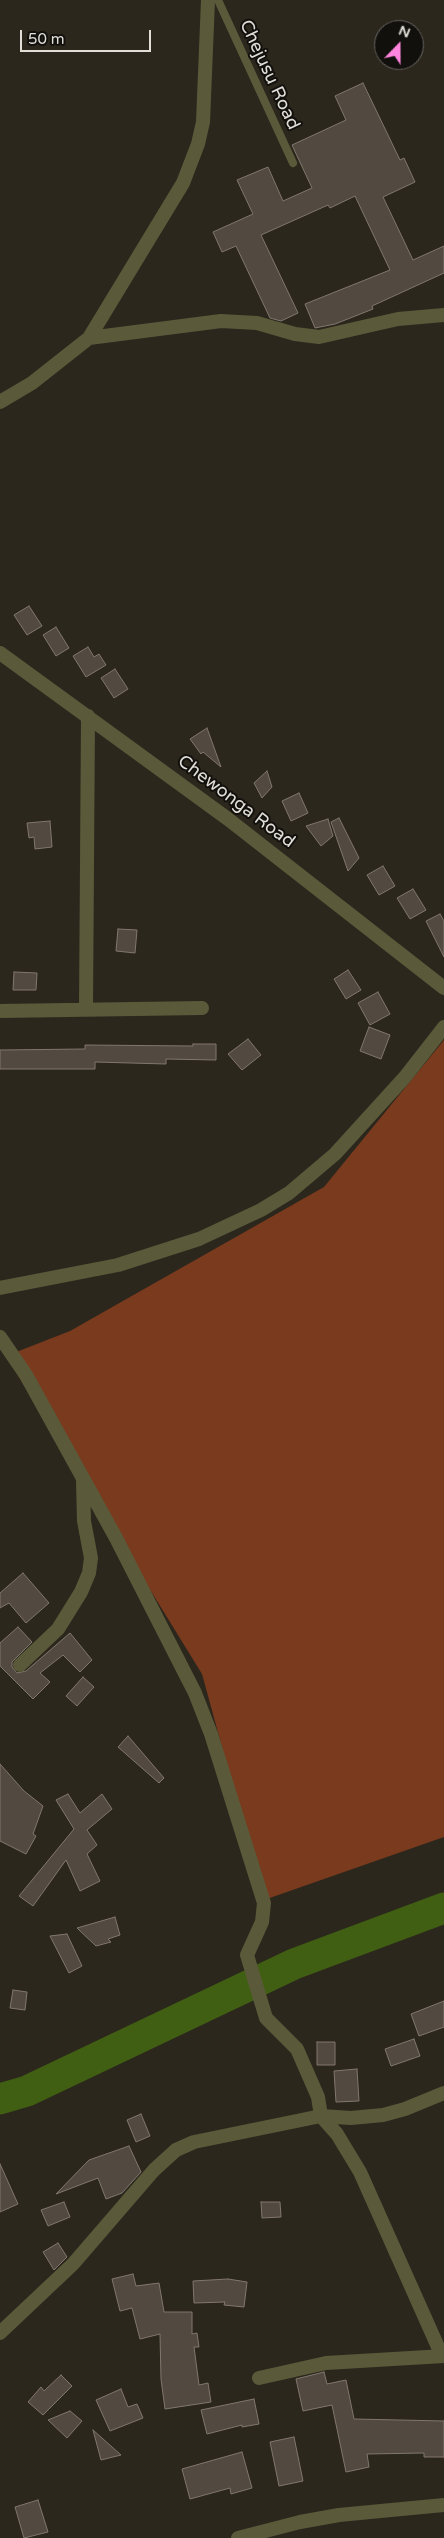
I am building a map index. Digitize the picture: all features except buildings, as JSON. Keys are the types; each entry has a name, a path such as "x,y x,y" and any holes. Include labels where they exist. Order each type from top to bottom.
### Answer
{"street":[{"path":"0,402 32,383 89,338 183,183 198,144 203,122 208,0"},
{"path":"89,338 221,321 257,323 295,334 319,336 398,319 444,315"},
{"name":"Chewonga Road","path":"0,653 228,818 444,988"},
{"path":"86,1008 88,716"},
{"path":"0,1011 86,1008 202,1008"},
{"path":"0,1288 118,1265 200,1240 261,1210 289,1193 335,1154 405,1077 444,1027"},
{"path":"0,1337 26,1374 116,1538 191,1685 211,1734 264,1903 262,1922 247,1955 266,2018 296,2049 318,2097 321,2116 338,2134 360,2172 443,2356 326,2362 259,2378"},
{"path":"20,1665 58,1630 87,1578 91,1558 84,1522 83,1478"},
{"path":"0,2333 73,2264 154,2170 172,2153 194,2142 321,2116 351,2118 383,2115 405,2109 444,2092"},
{"path":"238,2538 300,2522 339,2515 444,2505"}],"lane":[{"name":"Chejusu Road","path":"218,0 293,163"}],"shaded area":[{"path":"444,1040 444,1837 264,1900 202,1674 6,1356 70,1331 324,1187"}],"waterway":[{"path":"0,2099 27,2091 294,1964 444,1908"}]}
